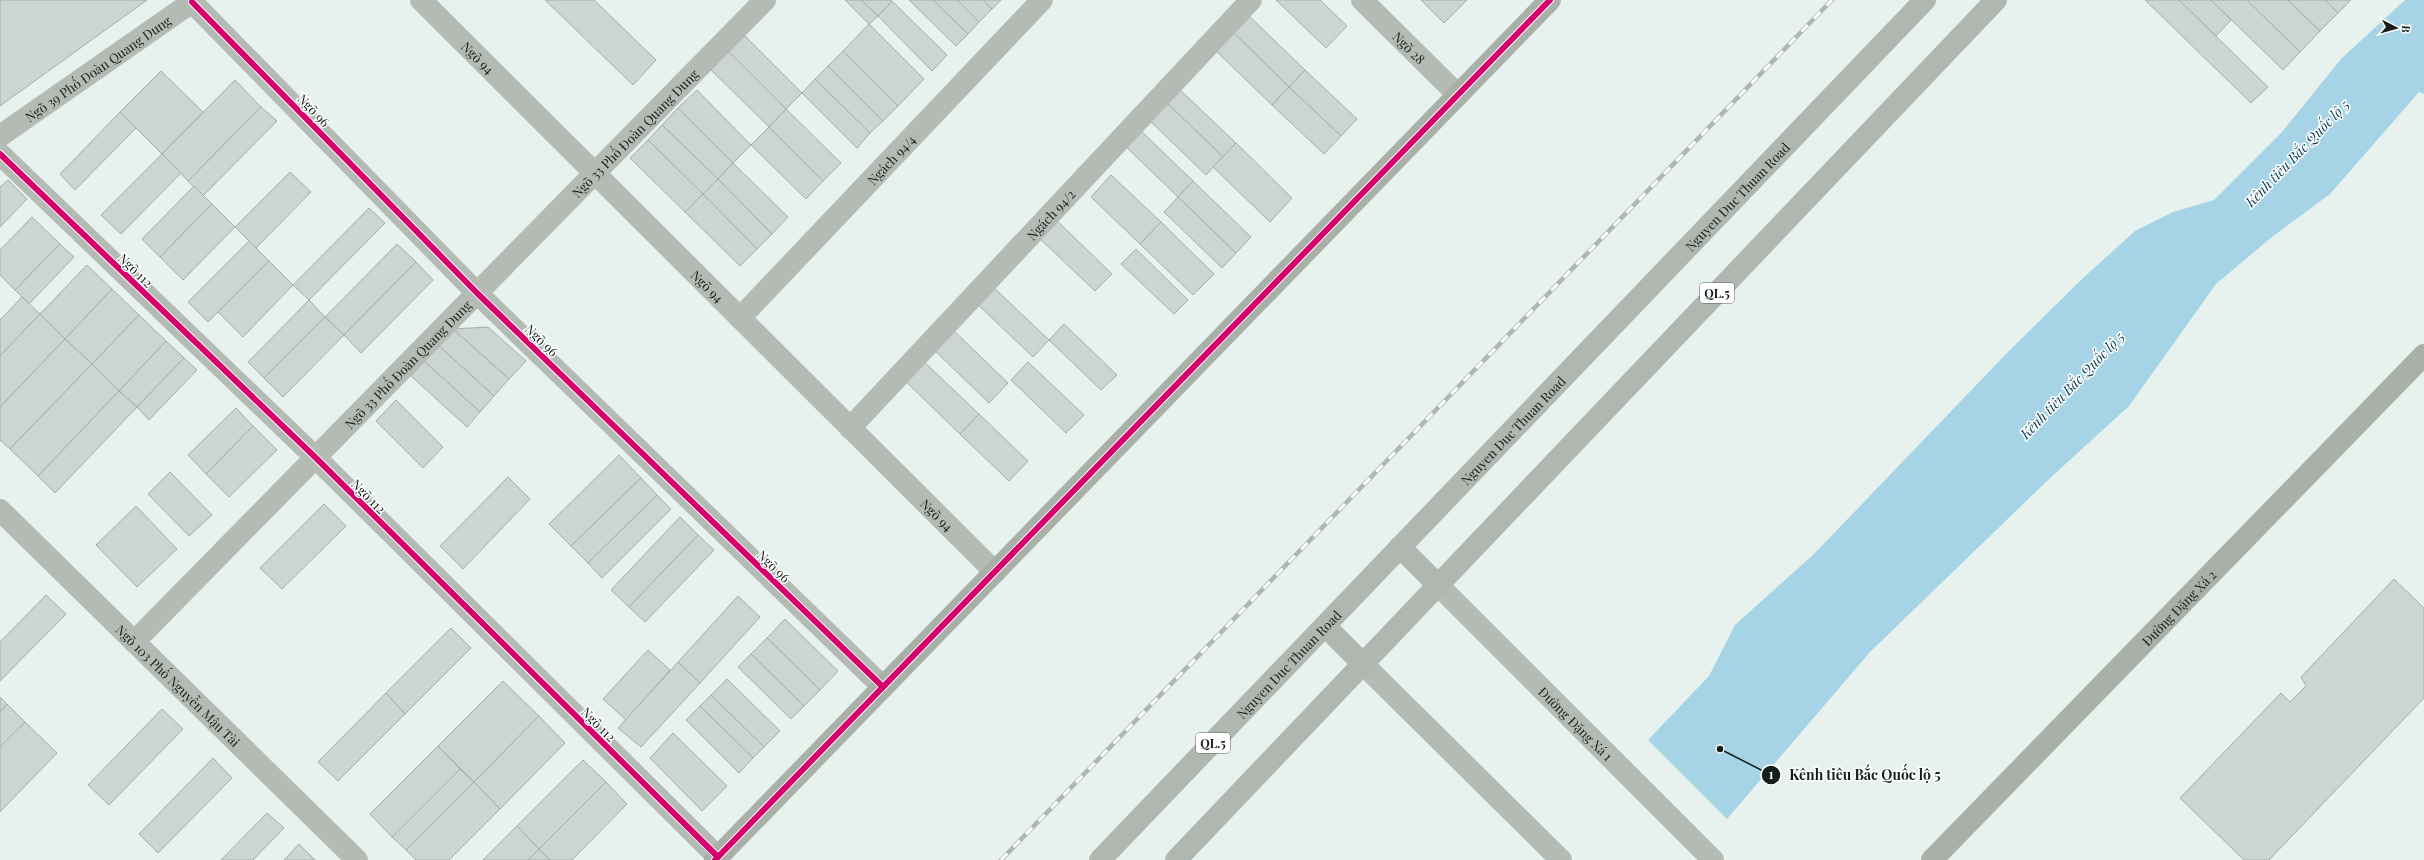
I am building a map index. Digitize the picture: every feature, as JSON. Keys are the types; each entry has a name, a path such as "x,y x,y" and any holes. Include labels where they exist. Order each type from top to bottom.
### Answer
{"highway":[{"name":"Nguyen Duc Thuan Road","path":"1100,860 1925,0"},
{"name":"QL.5","path":"1176,860 1364,665 1996,0"},
{"path":"1400,548 1439,586"},
{"path":"1325,626 1364,665"}],"street":[{"name":"Ngõ 94","path":"421,0 995,572"},
{"name":"Ngõ 33 Phố Đoàn Quang Dung","path":"134,642 765,0"},
{"name":"Ngách 94/4","path":"740,318 1042,0"},
{"name":"Ngách 94/2","path":"850,428 1251,0"},
{"name":"Ngõ 28","path":"1362,0 1458,95"},
{"path":"717,859 1550,0"},
{"name":"Ngõ 39 Phố Đoàn Quang Dung","path":"0,136 194,1"},
{"name":"Ngõ 96","path":"194,1 477,293 883,687"},
{"name":"Ngõ 112","path":"0,154 315,458 717,859"},
{"name":"Đường Đặng Xá 2","path":"1932,860 2424,355"},
{"name":"Ngõ 103 Phố Nguyễn Mậu Tài","path":"0,510 357,860"},
{"name":"Đường Đặng Xá 1","path":"1439,586 1708,856"},
{"path":"1364,665 1561,860"}],"water":[{"path":"2405,0 2424,0 2424,94 2419,92 2330,194 2272,237 2216,284 2129,406 2048,480 1870,652 1727,819 1648,740 1709,676 1735,625 1814,554 2007,353 2082,279 2135,231 2173,212 2214,200 2282,132 2341,59"}],"building":[{"path":"0,0 147,0 0,106"},
{"path":"545,0 594,0 656,60 633,85"},
{"path":"845,0 861,0 878,16 869,24"},
{"path":"861,0 891,0 892,1 878,16"},
{"path":"909,0 933,0 968,34 956,46"},
{"path":"933,0 957,0 979,22 968,34"},
{"path":"957,0 983,0 992,9 979,22"},
{"path":"983,0 1001,0 992,9"},
{"path":"1276,0 1320,0 1347,26 1326,48"},
{"path":"1421,0 1467,0 1444,23"},
{"path":"2145,0 2179,0 2268,87 2251,103"},
{"path":"2179,0 2211,0 2231,20 2216,36"},
{"path":"2211,0 2247,0 2300,52 2283,70"},
{"path":"2247,0 2288,0 2320,31 2300,52"},
{"path":"2288,0 2325,0 2338,13 2320,31"},
{"path":"2325,0 2351,0 2338,13"},
{"path":"892,1 947,55 932,71 878,16"},
{"path":"1247,14 1305,70 1289,87 1231,30"},
{"path":"869,24 924,79 898,106 843,51"},
{"path":"1231,30 1289,87 1272,105 1214,49"},
{"path":"745,36 802,93 786,109 729,52"},
{"path":"843,51 898,106 883,121 828,66"},
{"path":"729,52 786,109 769,127 711,70"},
{"path":"828,66 883,121 870,133 815,79"},
{"path":"1305,70 1357,119 1341,136 1289,87"},
{"path":"161,71 203,112 162,154 120,112"},
{"path":"815,79 870,133 857,148 802,93"},
{"path":"235,80 261,107 188,181 162,154"},
{"path":"1177,87 1236,143 1223,157 1164,100"},
{"path":"1289,87 1341,136 1324,154 1272,105"},
{"path":"697,90 751,145 733,163 678,108"},
{"path":"1164,100 1223,157 1206,175 1147,118"},
{"path":"261,107 277,121 203,196 188,181"},
{"path":"678,108 733,163 718,179 662,125"},
{"path":"786,109 841,163 823,181 769,127"},
{"path":"120,112 136,128 75,190 60,174"},
{"path":"662,125 718,179 703,194 648,140"},
{"path":"769,127 823,181 806,199 751,145"},
{"path":"1138,128 1193,181 1178,197 1123,144"},
{"path":"648,140 703,194 685,212 630,158"},
{"path":"1236,143 1292,198 1270,222 1213,167"},
{"path":"162,154 181,173 121,234 101,215"},
{"path":"733,163 788,217 772,234 718,179"},
{"path":"290,172 311,192 256,248 235,227"},
{"path":"1111,175 1161,222 1140,244 1091,197"},
{"path":"718,179 772,234 757,249 703,194"},
{"path":"8,180 27,199 0,227 0,187"},
{"path":"1193,181 1251,237 1236,253 1178,197"},
{"path":"194,186 212,204 160,257 142,239"},
{"path":"703,194 757,249 740,266 685,212"},
{"path":"1178,197 1236,253 1222,268 1164,212"},
{"path":"212,204 235,227 183,280 160,257"},
{"path":"369,208 385,223 309,300 293,285"},
{"path":"32,217 60,244 15,290 0,275 0,250"},
{"path":"1053,217 1112,274 1095,291 1036,235"},
{"path":"1161,222 1214,274 1193,295 1140,244"},
{"path":"249,241 269,261 208,322 188,302"},
{"path":"60,244 74,257 29,304 15,290"},
{"path":"397,244 416,262 344,335 325,317"},
{"path":"1136,249 1188,300 1174,314 1121,264"},
{"path":"269,261 293,285 243,337 218,312"},
{"path":"416,262 433,280 361,353 344,335"},
{"path":"87,265 112,289 65,339 40,314"},
{"path":"990,284 1049,340 1033,357 974,301"},
{"path":"112,289 139,315 92,364 65,339"},
{"path":"22,297 40,314 0,356 0,320"},
{"path":"309,300 325,317 264,378 248,362"},
{"path":"40,314 65,339 0,407 0,356"},
{"path":"139,315 166,341 119,391 92,364"},
{"path":"325,317 344,335 283,397 264,378"},
{"path":"1064,324 1117,375 1101,390 1049,340"},
{"path":"488,327 526,361 509,379 453,329"},
{"path":"950,327 1008,383 989,403 931,347"},
{"path":"453,329 509,379 494,396 438,345"},
{"path":"65,339 92,364 10,449 0,440 0,407"},
{"path":"166,341 184,358 137,407 119,391"},
{"path":"438,345 494,396 480,412 424,361"},
{"path":"184,358 197,370 149,420 137,407"},
{"path":"920,358 979,414 960,434 902,378"},
{"path":"424,361 480,412 467,427 411,376"},
{"path":"1028,362 1084,415 1066,433 1011,380"},
{"path":"92,364 119,391 38,476 10,449"},
{"path":"119,391 137,407 55,493 38,476"},
{"path":"396,400 443,447 423,468 376,421"},
{"path":"236,408 253,426 206,474 188,455"},
{"path":"979,414 1028,461 1009,481 960,434"},
{"path":"253,426 277,450 229,497 206,474"},
{"path":"619,455 641,478 571,546 549,524"},
{"path":"170,472 212,515 189,536 148,494"},
{"path":"508,477 530,499 463,569 440,546"},
{"path":"641,478 657,495 588,563 571,546"},
{"path":"657,495 671,509 602,578 588,563"},
{"path":"324,504 346,526 282,589 260,568"},
{"path":"136,506 177,549 137,587 96,545"},
{"path":"680,517 698,535 629,607 611,590"},
{"path":"698,535 714,550 645,622 629,607"},
{"path":"2394,579 2424,608 2424,698 2269,860 2244,860 2180,798 2281,693 2290,702 2306,686 2301,677"},
{"path":"46,595 66,614 0,681 0,642"},
{"path":"738,596 760,617 700,683 678,662"},
{"path":"785,619 838,671 820,690 767,638"},
{"path":"451,628 471,648 405,714 386,693"},
{"path":"767,638 820,690 804,706 751,654"},
{"path":"648,650 670,670 626,720 603,699"},
{"path":"751,654 804,706 791,719 738,667"},
{"path":"678,662 700,683 641,747 618,728"},
{"path":"727,679 780,731 764,747 711,695"},
{"path":"503,681 539,716 474,782 438,746"},
{"path":"386,693 405,714 338,781 318,762"},
{"path":"711,695 764,747 753,758 700,706"},
{"path":"0,697 7,704 0,712"},
{"path":"7,704 25,722 0,747 0,712"},
{"path":"700,706 753,758 739,773 686,720"},
{"path":"162,709 183,729 109,805 88,785"},
{"path":"539,716 565,743 500,809 474,782"},
{"path":"25,722 57,753 0,812 0,747"},
{"path":"673,733 727,786 702,811 650,758"},
{"path":"438,746 460,769 392,837 370,814"},
{"path":"213,758 232,778 158,853 139,834"},
{"path":"583,760 606,782 539,849 517,826"},
{"path":"460,769 474,782 406,850 392,837"},
{"path":"474,782 500,809 449,860 416,860 406,850"},
{"path":"606,782 627,804 572,860 550,860 539,849"},
{"path":"267,813 284,828 253,860 221,860"},
{"path":"517,826 539,849 528,860 483,860"},
{"path":"299,844 315,860 284,860"},
{"path":"539,849 550,860 528,860"}],"railway":[{"path":"1001,860 1832,0"}],"cycle path":[{"path":"715,860 1550,0"},
{"path":"192,2 477,293 883,687"},
{"path":"0,154 315,457 718,857"}],"place":[{"name":"Kênh tiêu Bắc Quốc lộ 5","path":"1720,749"}]}
